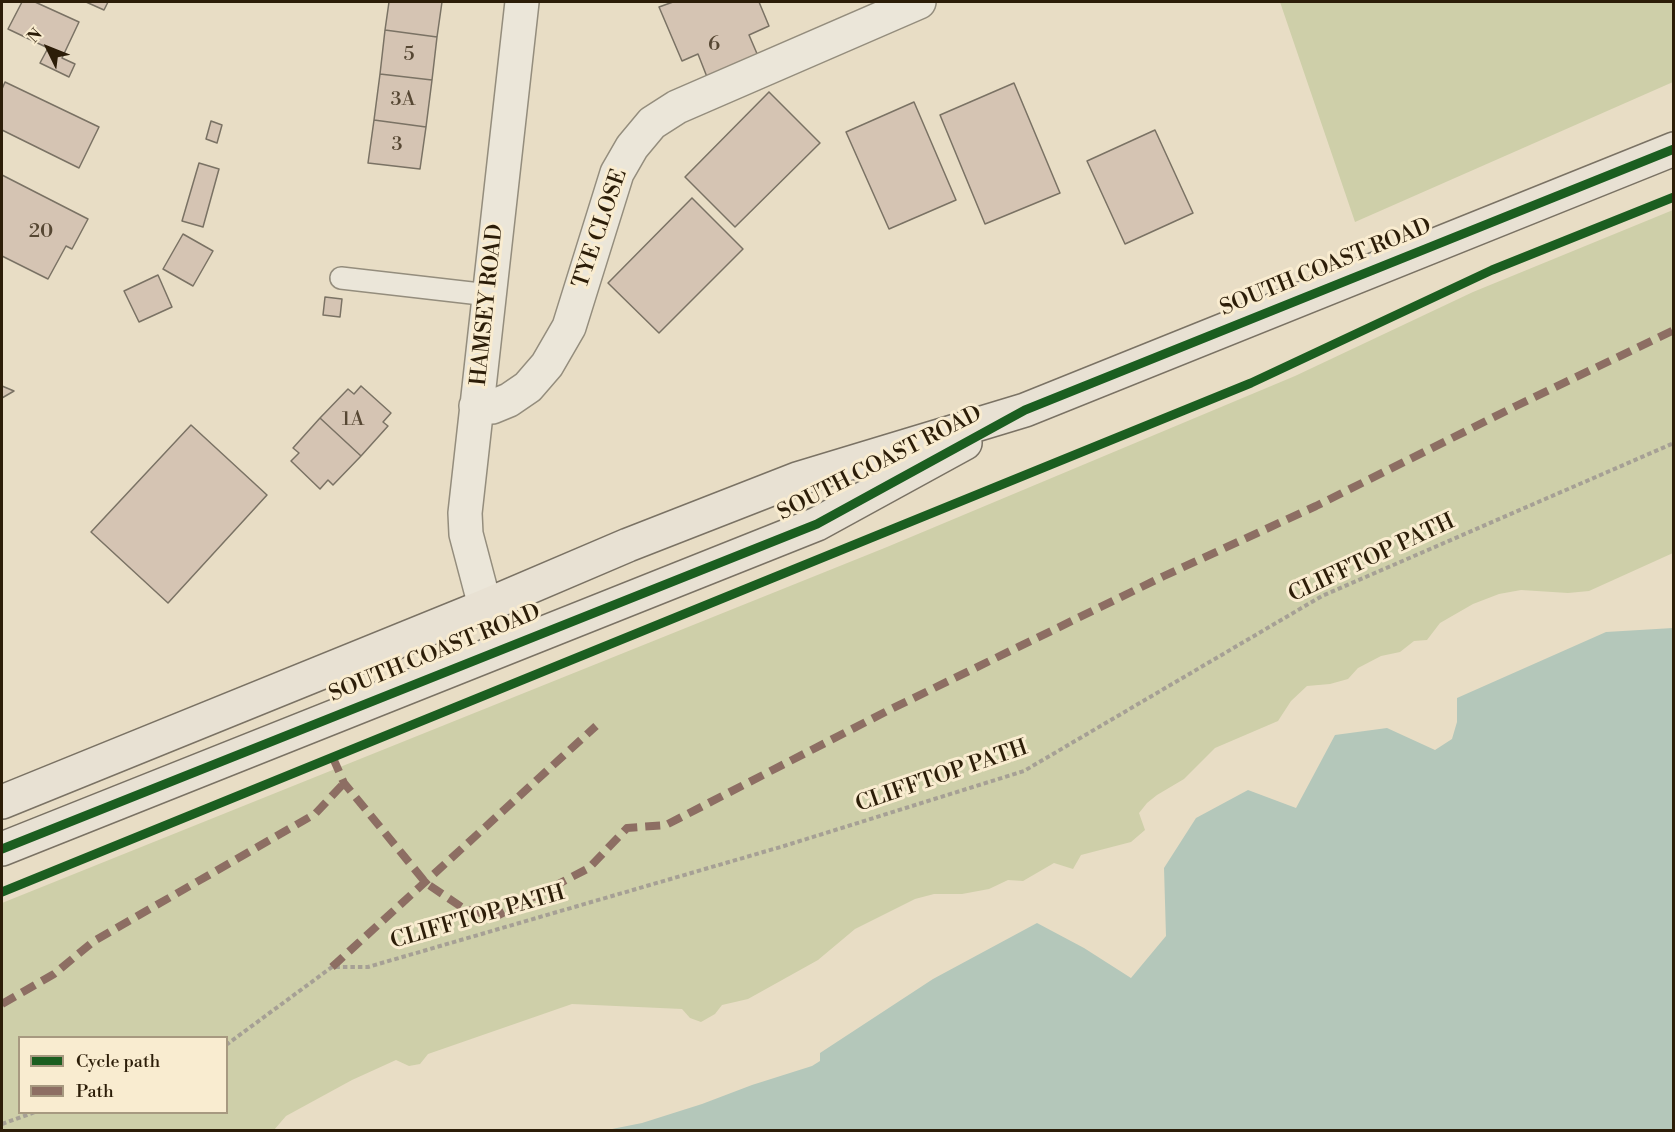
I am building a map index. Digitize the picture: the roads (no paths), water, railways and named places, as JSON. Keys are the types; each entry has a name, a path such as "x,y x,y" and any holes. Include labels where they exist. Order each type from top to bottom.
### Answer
{"main road":[{"name":"SOUTH COAST ROAD","path":"2,802 485,606 628,545 797,479 1025,410 1674,149"},
{"name":"SOUTH COAST ROAD","path":"2,849 817,524 1025,410"}],"street":[{"name":"HAMSEY ROAD","path":"485,606 470,555 465,524 476,406 522,2"},
{"name":"TYE CLOSE","path":"476,406 492,407 508,400 528,387 547,365 568,327 617,173 632,147 652,123 677,107 919,2"}],"lane":[{"path":"342,278 489,295"}]}
